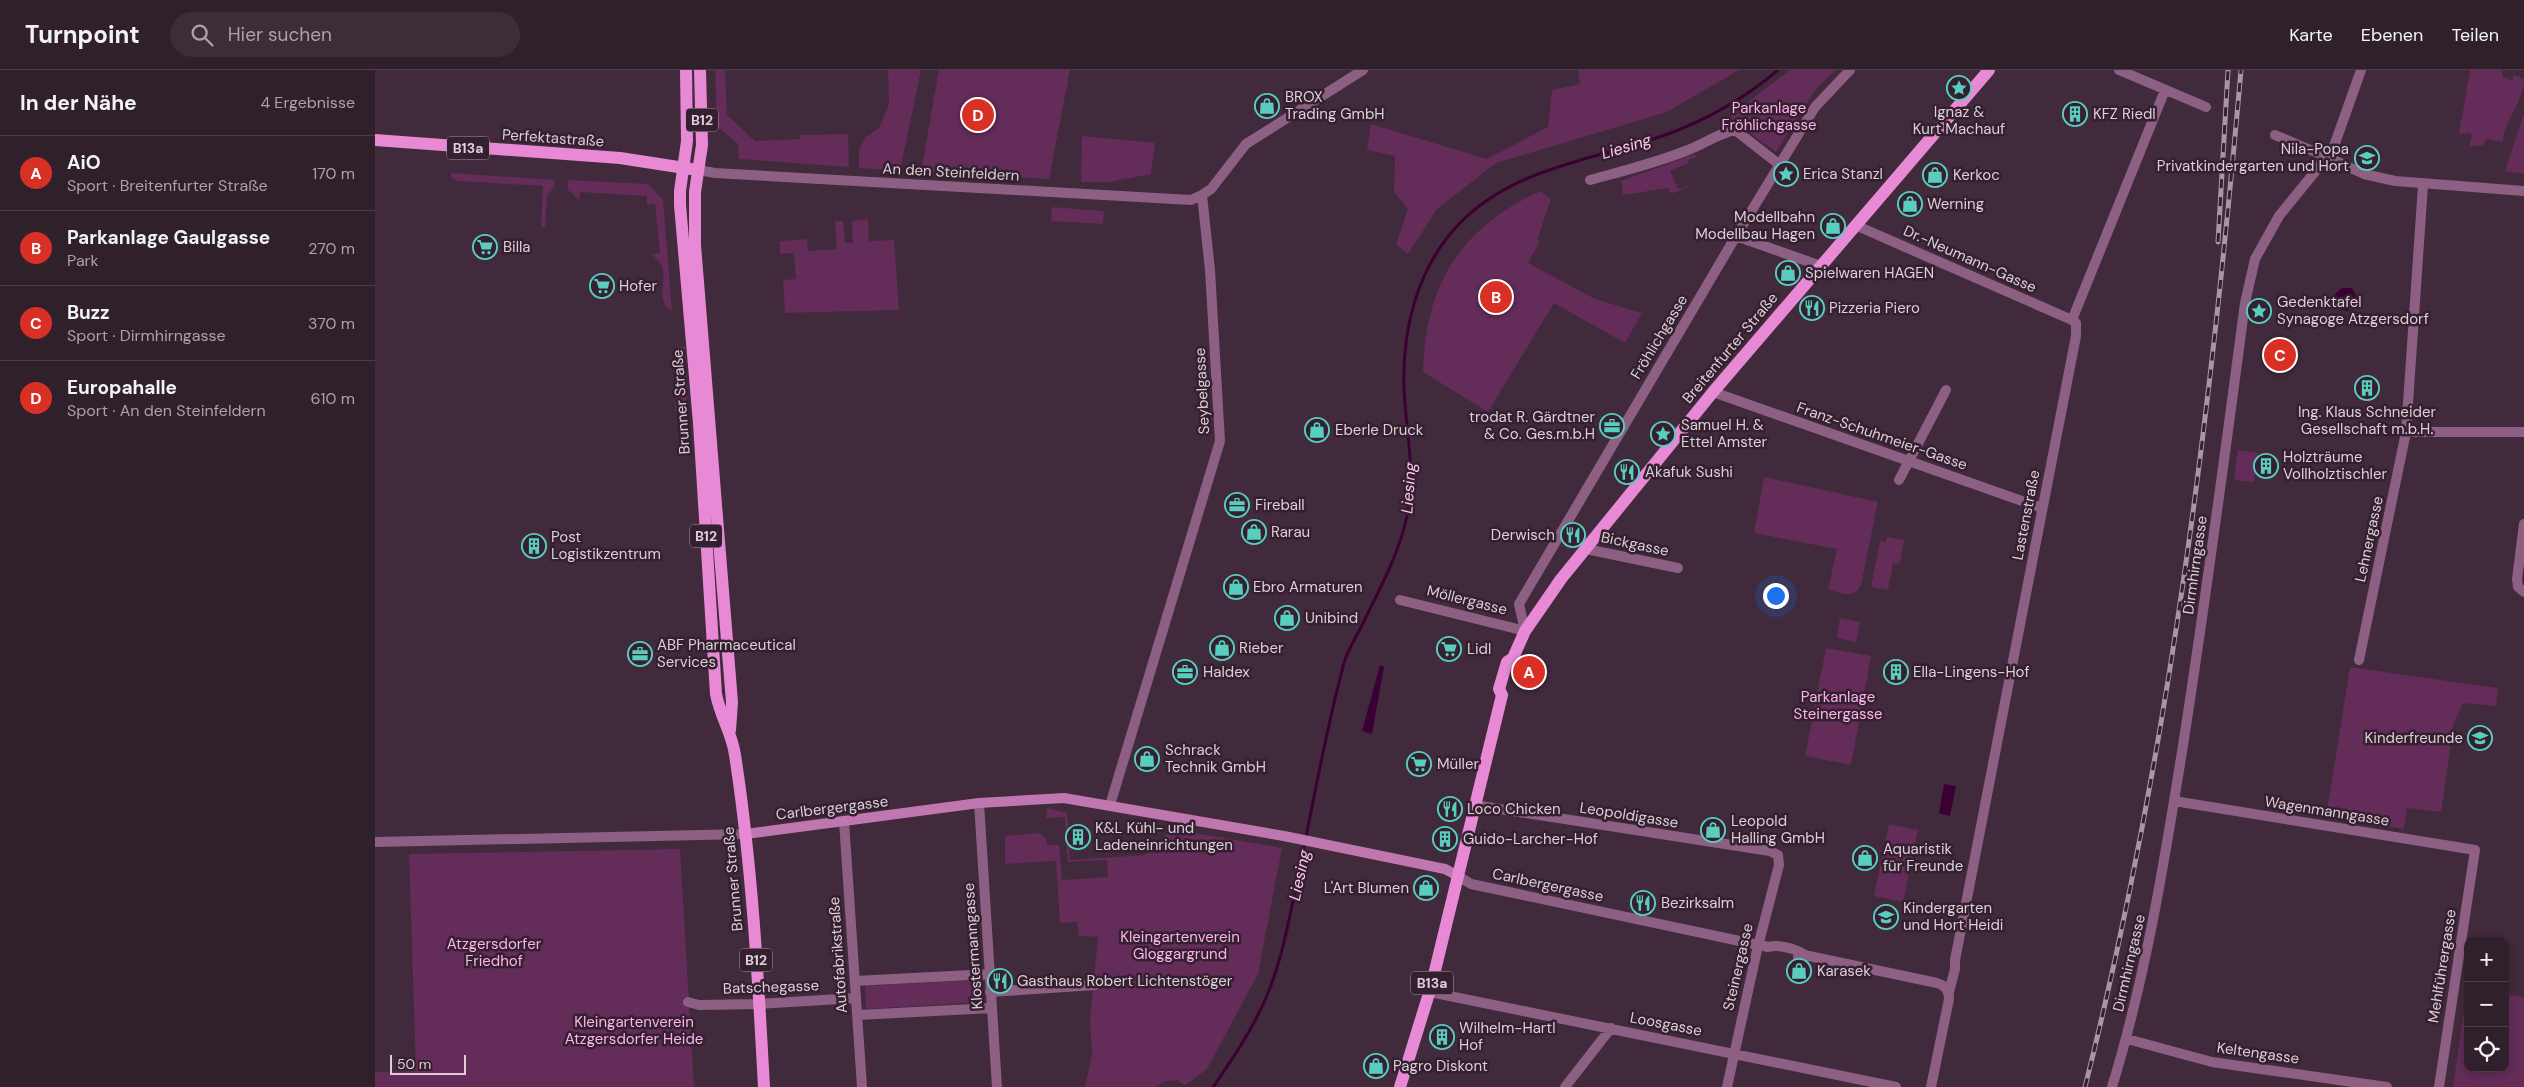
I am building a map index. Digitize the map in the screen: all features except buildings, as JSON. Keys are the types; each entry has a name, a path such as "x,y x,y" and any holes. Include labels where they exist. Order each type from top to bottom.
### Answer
{"main road":[{"name":"Brunner Straße","path":"686,70 687,141 680,205 699,423 717,694 719,711 730,730"},
{"name":"Brunner Straße","path":"700,70 702,145 695,192 695,245 732,702 730,730 746,834 764,1087"},
{"name":"Breitenfurter Straße","path":"1400,1087 1430,992 1502,695 1507,691 1515,664 1513,658 1525,631 1586,549 1713,392 1855,224 1989,70"},
{"name":"Perfektastraße","path":"375,140 620,158 698,170"},
{"name":"Carlbergergasse","path":"746,834 979,804 1064,798 1289,837 1445,869 1458,876"}],"street":[{"path":"1202,195 1211,189 1246,144 1363,70"},
{"name":"Fröhlichgasse","path":"1525,631 1519,604 1815,108 1850,70"},
{"path":"2119,70 2207,107"},
{"name":"Dirmhirngasse","path":"2112,1087 2127,1039 2151,935 2174,802 2201,632 2245,303 2255,259 2279,216 2333,149 2361,70"},
{"name":"Lastenstraße","path":"1931,1087 1949,992 1947,984 1950,967 1955,960 2041,508 2076,336 2076,323 2072,320 2165,90"},
{"path":"1590,180 1690,150 1724,132 1735,130 1780,165"},
{"path":"2275,135 2364,174 2423,185 2524,192"},
{"name":"An den Steinfeldern","path":"698,170 715,174 1191,200 1202,195"},
{"name":"Lehnergasse","path":"2359,660 2406,432 2423,185"},
{"name":"Seybelgasse","path":"1110,805 1220,441 1210,270 1202,195"},
{"name":"Dr.-Neumann-Gasse","path":"1855,224 2072,320"},
{"path":"1737,236 1821,266"},
{"path":"1899,480 1946,390"},
{"name":"Franz-Schuhmeier-Gasse","path":"1713,392 2041,508"},
{"path":"2406,432 2524,432"},
{"path":"2523,592 2518,587 2517,579 2524,524"},
{"name":"Bickgasse","path":"1586,549 1679,568"},
{"name":"Möllergasse","path":"1400,600 1525,631"},
{"name":"Wagenmanngasse","path":"2174,802 2475,850"},
{"name":"Klostermanngasse","path":"979,804 997,1087"},
{"name":"Leopoldigasse","path":"1474,805 1770,851 1778,855"},
{"name":"Autofabrikstraße","path":"844,821 862,1087"},
{"name":"Carlbergergasse","path":"375,842 746,834"},
{"name":"Mehlführergasse","path":"2439,1087 2475,850"},
{"name":"Steinergasse","path":"1727,1087 1733,1053 1763,946 1767,912 1779,864 1778,855"},
{"name":"Carlbergergasse","path":"1458,876 1471,884 1763,946 1799,951 1805,955 1940,983 1949,992"},
{"path":"855,980 990,974"},
{"path":"990,992 1095,985"},
{"name":"Loosgasse","path":"1430,992 1896,1087"},
{"name":"Batschegasse","path":"688,1002 699,1005 759,1004 856,998"},
{"path":"858,1015 992,1008"},
{"path":"1565,1087 1611,1028"},
{"name":"Keltengasse","path":"2127,1039 2212,1062 2387,1087"}],"green space":[{"path":"715,70 725,70 727,115 755,141 800,139 800,135 848,134 849,167 739,159 738,144 720,129 717,129"},
{"path":"888,70 921,70 900,171 859,168 859,149 866,137 879,128 889,104"},
{"path":"939,70 1070,70 1049,179 921,172"},
{"path":"1578,70 1739,70 1667,112 1496,163 1437,209 1408,254 1396,245 1408,209 1394,192 1395,156 1367,150 1371,124 1487,159 1548,127 1552,90 1580,84"},
{"name":"Parkanlage Fröhlichgasse","path":"1790,70 1836,70 1815,90 1776,152 1737,124 1718,132 1733,113"},
{"path":"2470,70 2503,70 2502,76 2512,81 2514,75 2524,79 2521,96 2507,126 2503,142 2486,139 2483,145 2469,147 2472,136 2470,133 2459,134"},
{"path":"2524,113 2524,174 2505,171"},
{"path":"1082,136 1155,143 1151,174 1109,182 1081,182"},
{"path":"1695,154 1696,157 1688,160 1688,163 1670,171 1678,189 1694,184 1674,193 1670,192 1669,188 1623,195 1621,181"},
{"path":"451,173 555,180 554,187 547,196 545,227 541,227 543,186 457,181 451,177"},
{"path":"568,180 648,184 663,200 672,311 664,302 662,267 652,254 660,253 655,204 647,205 647,196 580,192 579,200 568,190"},
{"path":"1540,191 1551,199 1537,240 1540,241 1528,263 1595,299 1642,313 1625,343 1554,303 1488,412 1423,372 1425,341 1431,312 1440,286 1452,263 1468,242 1488,223 1512,206"},
{"path":"1052,207 1104,211 1103,224 1051,221"},
{"path":"868,219 869,241 894,240 899,310 785,313 783,280 796,279 794,253 780,254 780,241 807,239 808,251 837,249 835,221 843,221 845,243 853,243 852,221"},
{"path":"679,347 685,347 688,392 684,411 675,411"},
{"path":"2238,450 2258,453 2254,482 2234,480"},
{"path":"1764,477 1878,502 1861,585 1855,593 1846,594 1828,589 1837,549 1754,533"},
{"path":"1887,537 1904,540 1900,564 1893,563 1888,590 1871,587 1880,541 1886,542"},
{"path":"1840,618 1860,622 1856,642 1837,638"},
{"name":"Parkanlage Steinergasse","path":"1826,648 1871,656 1851,765 1805,756"},
{"path":"2350,667 2498,688 2496,706 2463,703 2454,722 2441,812 2407,808 2404,829 2326,817"},
{"name":"Kleingartenverein Gloggargrund","path":"1047,808 1067,813 1070,860 1145,855 1172,829 1282,848 1258,974 1207,1069 1185,1085 1177,1080 1166,1081 1155,1087 1085,1087 1092,1053 1090,1021 1098,937 1079,936 1077,922 1060,923 1056,861 1005,864 1005,836 1039,833 1046,838 1047,845 1059,845 1062,880 1108,877 1107,860 1068,862 1065,817 1046,818"},
{"path":"1889,824 1918,830 1903,902 1874,896"},
{"name":"Atzgersdorfer Friedhof","path":"680,849 694,1087 375,1087 375,1072 416,1071 409,854"},
{"path":"980,980 982,1002 866,1009 865,986"},
{"path":"2509,995 2524,997 2524,1087 2453,1087 2464,1010 2464,1072 2509,1072"}],"shaded area":[{"path":"2342,288 2352,288 2357,297 2350,297 2349,311 2341,310 2335,305 2335,294"},
{"path":"1380,665 1384,667 1372,734 1362,731"},
{"path":"1944,784 1956,786 1950,816 1939,813"}],"waterway":[{"name":"Liesing","path":"1213,1087 1250,1030 1268,993 1278,965 1286,935 1325,742 1344,663 1388,571 1404,530 1411,484 1404,389 1406,344 1415,300 1432,260 1444,241 1459,224 1481,205 1505,189 1557,167 1641,143 1683,128 1712,115 1739,99 1778,70"}],"railway":[{"path":"2218,242 2228,70"},
{"path":"2085,1087 2115,962 2141,836 2183,582 2216,326 2241,70"}],"place":[{"name":"Ignaz & Kurt Machauf","path":"1959,88"},
{"name":"BROX Trading GmbH","path":"1267,106"},
{"name":"KFZ Riedl","path":"2075,114"},
{"name":"Europahalle","path":"978,115"},
{"name":"Nila-Popa Privatkindergarten und Hort","path":"2367,158"},
{"name":"Erica Stanzl","path":"1786,174"},
{"name":"Kerkoc","path":"1935,175"},
{"name":"Werning","path":"1910,204"},
{"name":"Modellbahn Modellbau Hagen","path":"1833,226"},
{"name":"Billa","path":"485,247"},
{"name":"Spielwaren HAGEN","path":"1788,273"},
{"name":"Hofer","path":"602,286"},
{"name":"Parkanlage Gaulgasse","path":"1496,297"},
{"name":"Pizzeria Piero","path":"1812,308"},
{"name":"Gedenktafel Synagoge Atzgersdorf","path":"2259,311"},
{"name":"Buzz","path":"2280,355"},
{"name":"Ing. Klaus Schneider Gesellschaft m.b.H.","path":"2367,388"},
{"name":"trodat R. Gärdtner & Co. Ges.m.b.H","path":"1612,426"},
{"name":"Eberle Druck","path":"1317,430"},
{"name":"Samuel H. & Ettel Amster","path":"1663,434"},
{"name":"Holzträume Vollholztischler","path":"2266,466"},
{"name":"Akafuk Sushi","path":"1627,472"},
{"name":"Fireball","path":"1237,505"},
{"name":"Rarau","path":"1254,532"},
{"name":"Derwisch","path":"1573,535"},
{"name":"Post Logistikzentrum","path":"534,546"},
{"name":"Ebro Armaturen","path":"1236,587"},
{"name":"Unibind","path":"1287,618"},
{"name":"Rieber","path":"1222,648"},
{"name":"Lidl","path":"1449,649"},
{"name":"ABF Pharmaceutical Services","path":"640,654"},
{"name":"Haldex","path":"1185,672"},
{"name":"AiO","path":"1529,672"},
{"name":"Ella-Lingens-Hof","path":"1896,672"},
{"name":"Kinderfreunde","path":"2480,738"},
{"name":"Schrack Technik GmbH","path":"1147,759"},
{"name":"Müller","path":"1419,764"},
{"name":"Loco Chicken","path":"1450,809"},
{"name":"Leopold Halling GmbH","path":"1713,830"},
{"name":"K&L Kühl- und Ladeneinrichtungen","path":"1078,837"},
{"name":"Guido-Larcher-Hof","path":"1445,839"},
{"name":"Aquaristik für Freunde","path":"1865,858"},
{"name":"L'Art Blumen","path":"1426,888"},
{"name":"Bezirksalm","path":"1643,903"},
{"name":"Kindergarten und Hort Heidi","path":"1886,917"},
{"name":"Karasek","path":"1799,971"},
{"name":"Gasthaus Robert Lichtenstöger","path":"1000,981"},
{"name":"Wilhelm-Hartl Hof","path":"1442,1037"},
{"name":"Pagro Diskont","path":"1376,1066"}],"park label":[{"name":"Kleingartenverein Atzgersdorfer Heide","path":"634,1030"}]}
